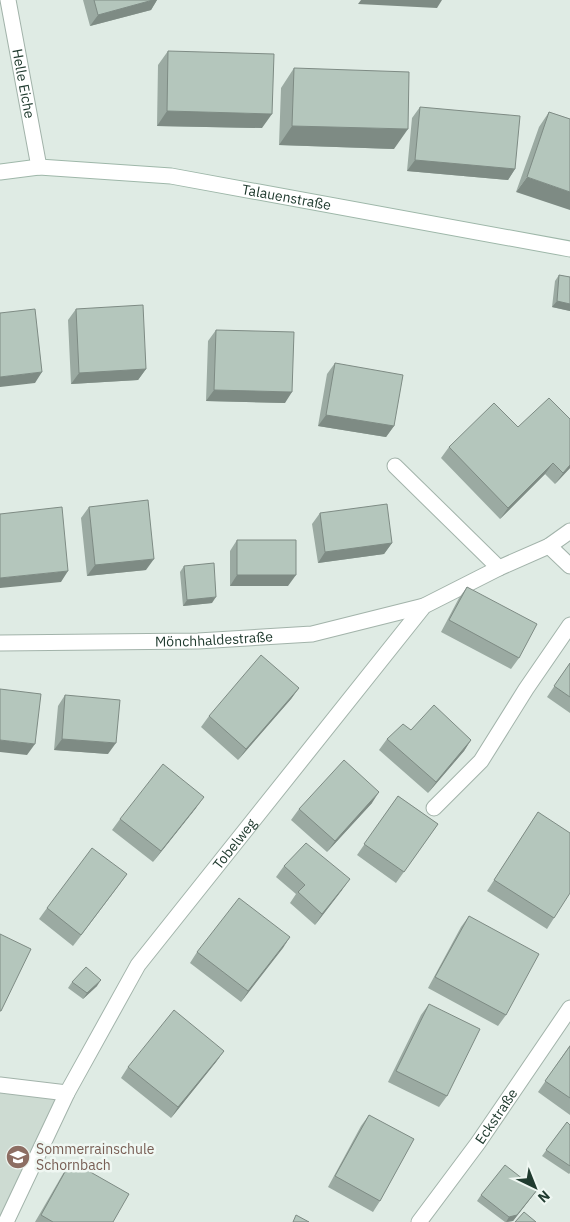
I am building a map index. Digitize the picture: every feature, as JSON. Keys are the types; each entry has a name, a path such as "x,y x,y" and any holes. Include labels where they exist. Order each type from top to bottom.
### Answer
{"street":[{"name":"Helle Eiche","path":"8,0 39,167"},
{"name":"Talauenstraße","path":"0,172 39,167 171,176 570,249"},
{"path":"395,466 499,568"},
{"name":"Tobelweg","path":"6,1222 67,1093 138,965 424,606 499,568 549,546 570,531"},
{"path":"549,546 570,566"},
{"name":"Mönchhaldestraße","path":"0,642 198,641 312,634 424,606"},
{"path":"434,808 481,761 526,689 570,625"},
{"name":"Eckstraße","path":"419,1222 478,1143 570,1008"},
{"path":"0,1085 67,1093"}],"shaded area":[{"name":"Sommerrainschule Schornbach","path":"0,1085 67,1093 0,1222"}],"building":[{"path":"94,0 153,0 98,15"},
{"path":"168,51 274,54 272,114 167,111"},
{"path":"294,68 409,72 408,129 292,126"},
{"path":"420,107 520,116 515,169 415,160"},
{"path":"549,112 570,119 570,192 527,177"},
{"path":"559,275 570,277 570,304 557,301"},
{"path":"143,305 146,369 79,373 76,309"},
{"path":"35,309 42,372 0,377 0,313"},
{"path":"216,330 294,332 292,392 214,390"},
{"path":"335,363 403,375 394,426 326,415"},
{"path":"549,398 570,419 570,465 563,473 553,463 508,508 449,447 494,403 518,427"},
{"path":"148,500 154,559 95,565 89,507"},
{"path":"387,504 392,543 325,552 320,513"},
{"path":"62,507 68,571 0,578 0,514"},
{"path":"237,540 296,540 296,575 237,575"},
{"path":"214,563 216,597 187,600 184,566"},
{"path":"467,587 537,624 519,658 449,620"},
{"path":"261,655 299,688 246,749 209,716"},
{"path":"570,663 570,697 554,686"},
{"path":"0,689 41,694 35,744 0,740"},
{"path":"65,695 120,700 116,743 62,739"},
{"path":"434,705 471,740 436,782 387,739 403,724 411,730"},
{"path":"344,760 379,792 335,841 299,809"},
{"path":"163,764 204,797 161,851 120,819"},
{"path":"398,796 438,824 404,872 364,844"},
{"path":"538,812 570,833 570,893 554,918 494,880"},
{"path":"306,843 350,879 322,914 298,892 305,885 284,866"},
{"path":"92,848 127,874 81,935 47,908"},
{"path":"239,898 290,937 248,991 197,952"},
{"path":"469,916 539,954 506,1015 435,977"},
{"path":"0,934 31,949 1,1011 0,1011"},
{"path":"86,967 101,980 87,993 72,982"},
{"path":"429,1004 480,1029 447,1096 396,1071"},
{"path":"174,1010 224,1051 178,1107 128,1067"},
{"path":"570,1046 570,1098 545,1081"},
{"path":"369,1115 414,1139 380,1201 335,1176"},
{"path":"567,1122 570,1125 570,1166 546,1150"},
{"path":"71,1161 129,1194 113,1222 53,1222 41,1215"},
{"path":"505,1165 537,1190 517,1215 509,1217 481,1195"},
{"path":"524,1212 536,1222 515,1222"},
{"path":"296,1215 309,1222 293,1222"}],"place":[{"name":"Sommerrainschule Schornbach","path":"18,1157"}]}
